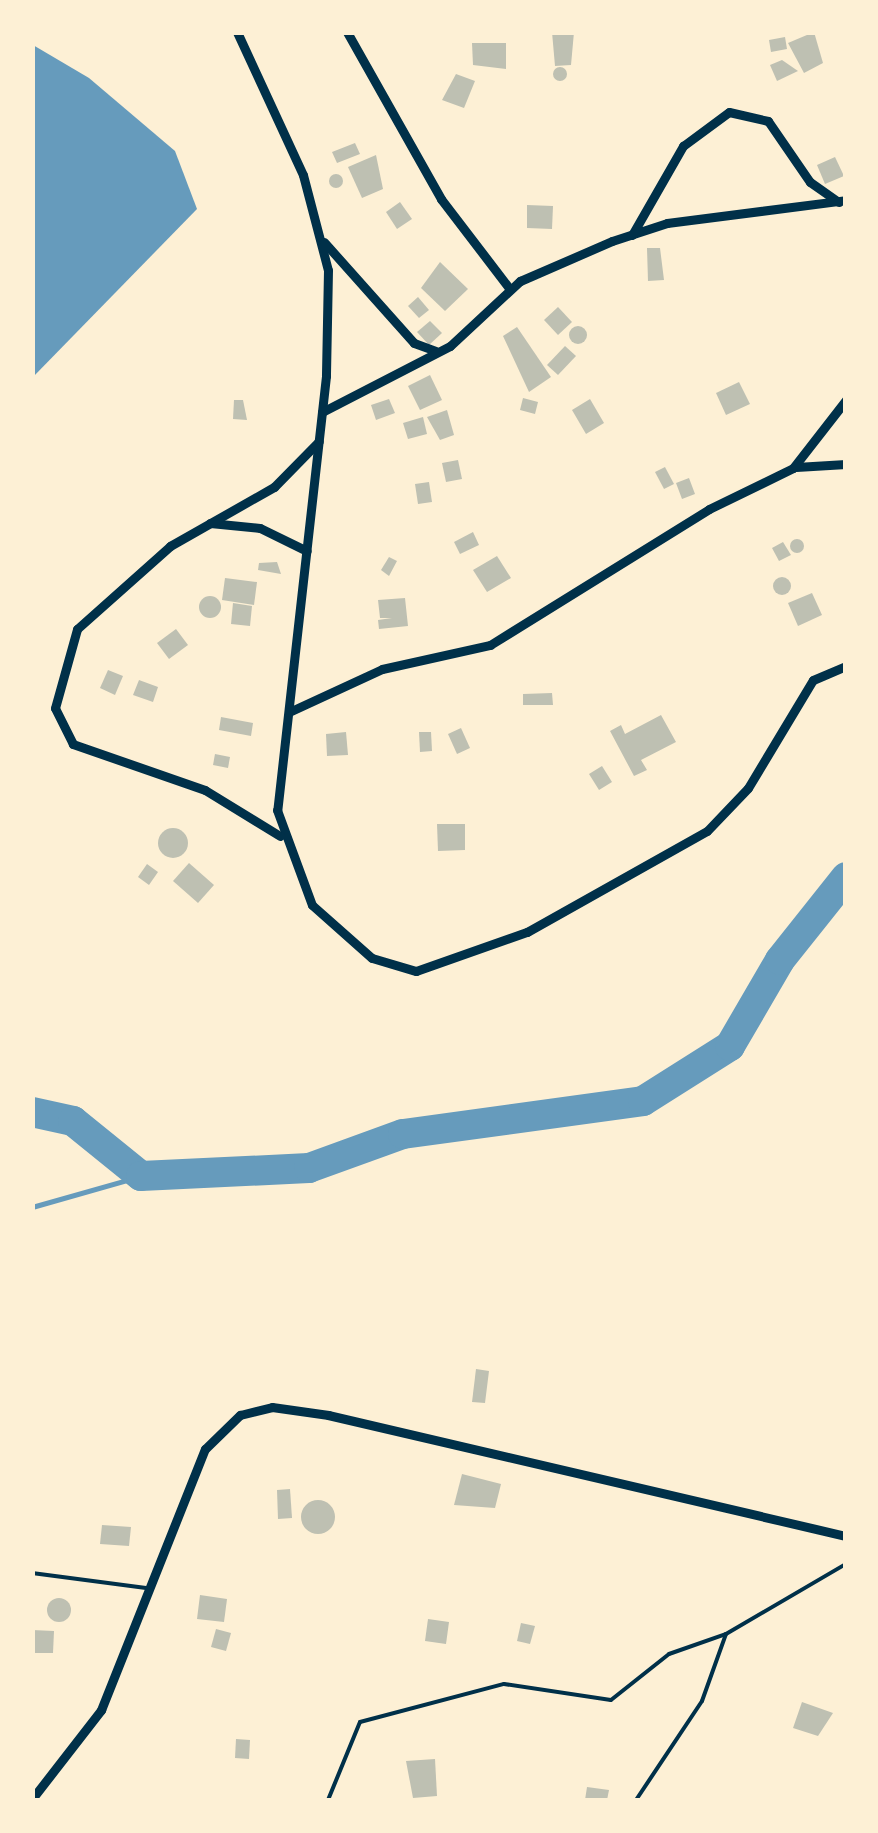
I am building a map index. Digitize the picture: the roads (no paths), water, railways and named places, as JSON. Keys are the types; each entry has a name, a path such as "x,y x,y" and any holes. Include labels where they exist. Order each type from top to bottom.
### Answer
{"street":[{"path":"237,32 304,175 322,240 322,412 289,712 280,836 312,905 342,936 396,967 444,967 692,842 748,788 814,680 846,666"},
{"path":"347,32 441,198 509,288"},
{"path":"632,235 682,146 729,112 768,121 810,182 842,201"},
{"path":"322,412 437,351 509,288 632,235 842,201"},
{"path":"322,240 414,343 437,351"},
{"path":"794,468 846,400"},
{"path":"280,836 225,800 122,767 59,731 61,664 77,628 208,523 274,487 319,441"},
{"path":"289,712 382,669 490,646 709,509 794,468 846,464"},
{"path":"208,523 260,528 307,551"},
{"path":"32,1799 101,1710 146,1588 205,1449 240,1415 272,1407 846,1536"}],"lane":[{"path":"328,1800 346,1739 377,1714 504,1684 611,1700 669,1654 726,1634 846,1564"},
{"path":"32,1572 146,1588"},
{"path":"636,1800 702,1701 726,1634"}],"water":[{"path":"33,45 89,78 175,151 197,209 33,377"}],"waterway":[{"path":"32,1112 73,1121 141,1176 309,1168 403,1134 643,1101 730,1046 780,960 846,877"},
{"path":"32,1207 141,1176"}]}
